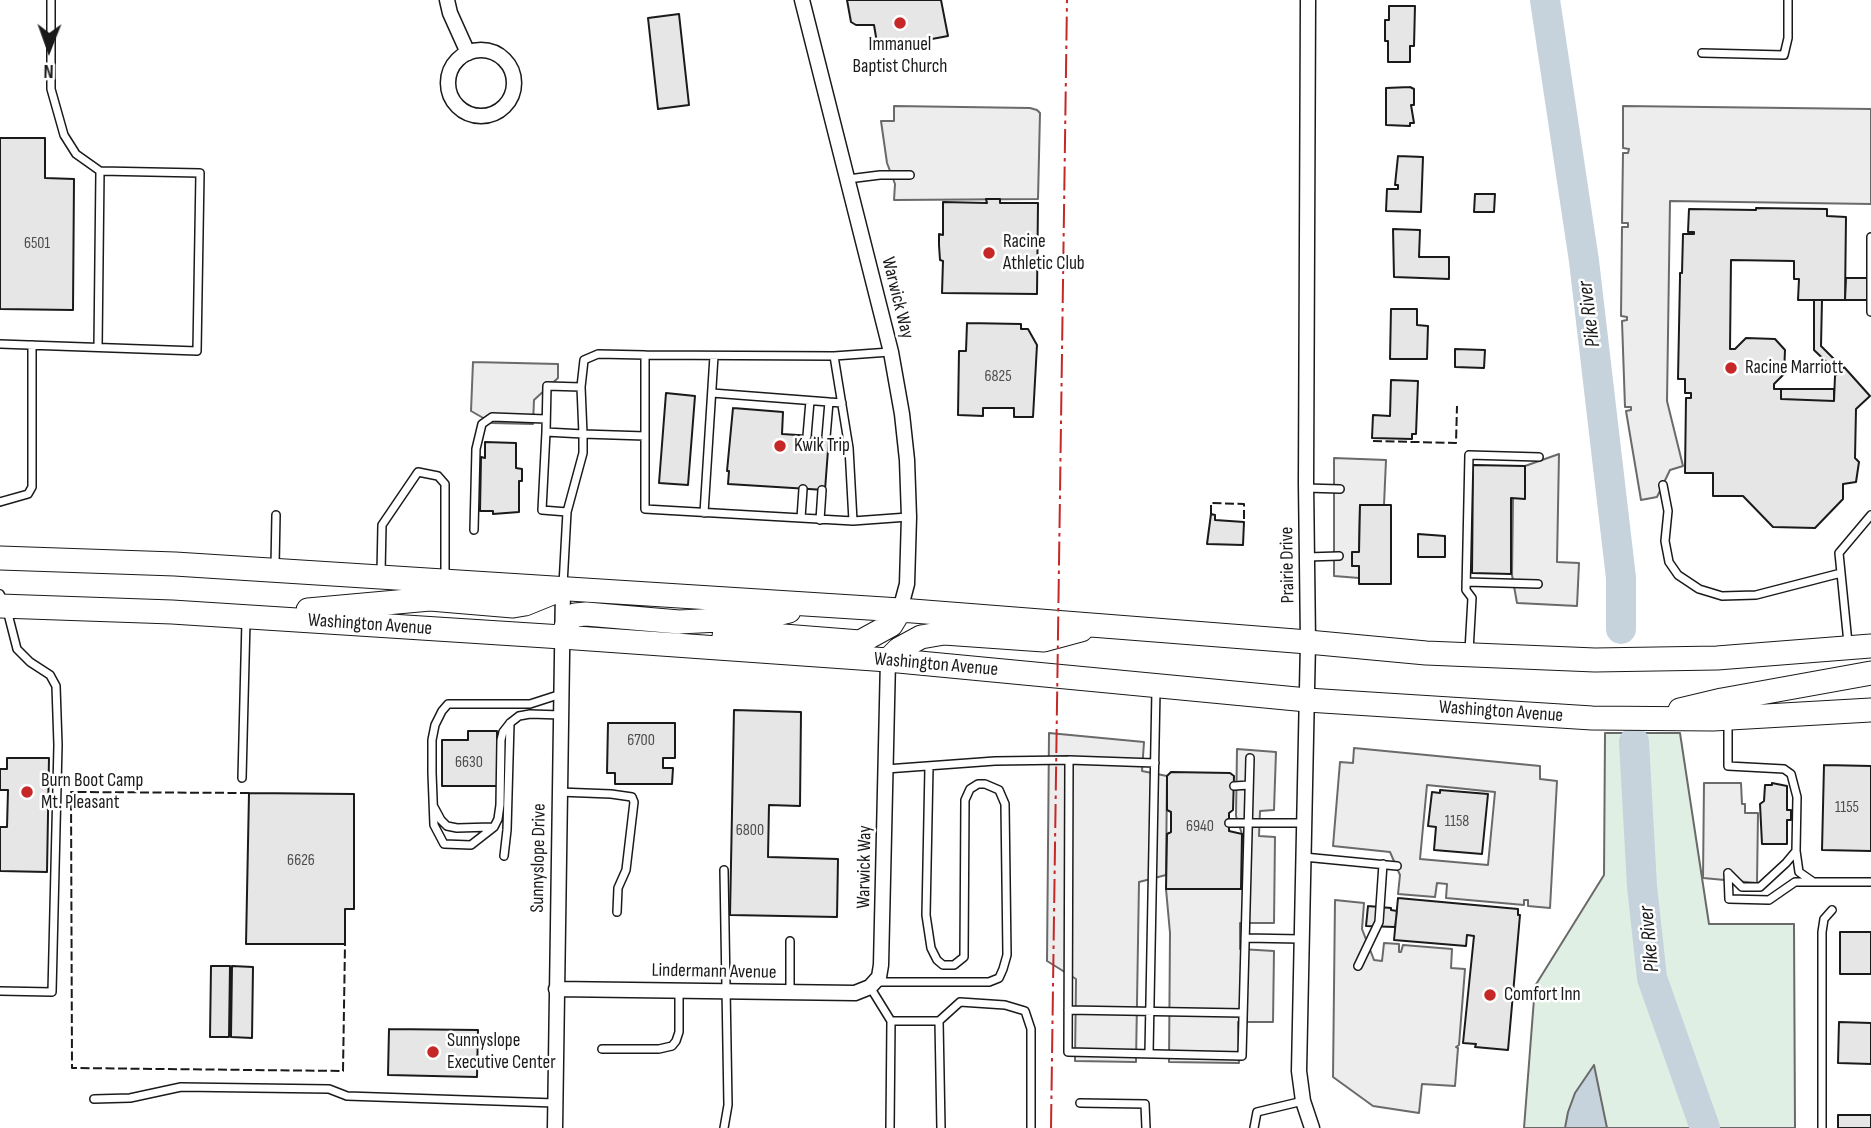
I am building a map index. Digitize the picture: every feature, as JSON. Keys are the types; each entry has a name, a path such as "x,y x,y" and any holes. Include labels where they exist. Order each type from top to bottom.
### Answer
{"main road":[{"path":"0,558 175,564 816,605 1426,653 1595,660 1717,658 1859,647"},
{"path":"246,616 404,600 455,600 513,606 563,589"},
{"name":"Washington Avenue","path":"2,602 888,660 1307,700 1592,718 1647,718 1728,709"},
{"path":"562,637 570,618 575,615 679,622 705,621 760,618 816,605"},
{"path":"704,647 723,636 738,634 860,642 891,625 900,611"},
{"path":"888,660 898,649 921,637 944,633 1044,640 1098,626"},
{"path":"1728,709 1871,673"},
{"path":"1728,709 1871,710"}],"street":[{"path":"447,0 468,53"},
{"name":"Warwick Way","path":"802,0 891,352 904,437 909,517 907,584 900,611"},
{"name":"Prairie Drive","path":"1308,0 1308,642 1299,1071 1303,1101 1312,1128"},
{"path":"488,51 498,55 511,70 513,90 503,108 493,114 471,114 453,101 448,79 458,59 468,53 488,51"},
{"name":"Sunnyslope Drive","path":"555,1128 563,589"},
{"name":"Warwick Way","path":"873,985 881,965 888,660"},
{"name":"Lindermann Avenue","path":"556,989 855,993 873,985"}],"lane":[{"path":"0,344 197,351 200,173 100,171 76,154 64,135 51,89 51,0"},
{"path":"1702,53 1784,55 1788,38 1788,0"},
{"path":"98,347 100,171"},
{"path":"847,179 910,175"},
{"path":"1871,237 1871,312"},
{"path":"0,502 28,494 32,487 32,345"},
{"path":"563,589 566,512 583,453 581,387 584,359 598,354 834,356 891,352"},
{"path":"645,355 645,509 853,522 909,517"},
{"path":"704,513 714,356"},
{"path":"834,356 849,447 853,522"},
{"path":"566,512 542,510 547,387 581,387"},
{"path":"712,393 842,403"},
{"path":"807,436 810,401"},
{"path":"826,437 829,402"},
{"path":"474,530 476,449 482,424 492,417 546,419"},
{"path":"545,432 645,436"},
{"path":"1468,655 1472,598 1466,590 1469,455 1539,457"},
{"path":"381,577 382,525 418,472 438,476 445,484 445,582"},
{"path":"1663,485 1668,511 1665,541 1669,562 1678,575 1699,589 1722,596 1756,595 1841,573"},
{"path":"1306,488 1340,489"},
{"path":"801,518 803,489"},
{"path":"820,520 822,490"},
{"path":"275,570 276,515"},
{"path":"1859,647 1841,573 1839,553 1871,515"},
{"path":"1306,557 1339,556"},
{"path":"1466,582 1538,584"},
{"path":"0,991 52,992 58,746 56,686 50,675 30,662 17,649 2,602"},
{"path":"242,778 246,616"},
{"path":"1149,1053 1156,685"},
{"path":"561,694 530,704 448,704 442,711 432,740 434,825 444,844 471,845 494,827 500,805 501,740 510,723 519,716 530,714 561,715"},
{"path":"1728,709 1728,766 1769,767 1784,769 1791,774 1797,797 1796,851 1799,872 1816,883"},
{"path":"504,856 510,723"},
{"path":"1069,760 1068,1052 1242,1056 1244,884 1250,758"},
{"path":"886,769 995,761 1154,763"},
{"path":"890,1128 891,1021 873,985 989,982 999,978 1007,956 1005,804 999,790 985,784 978,784 970,789 965,800 964,957 954,965 943,965 931,948 926,915 929,767"},
{"path":"1234,786 1249,785"},
{"path":"559,792 632,797 634,802 626,870 618,888 617,912"},
{"path":"434,807 447,826 482,829 494,827"},
{"path":"1229,823 1305,823"},
{"path":"1796,851 1760,887 1742,887 1728,873 1729,899 1769,900 1795,882 1871,882"},
{"path":"1304,857 1397,866"},
{"path":"1358,967 1379,922 1383,864"},
{"path":"724,870 728,1105 724,1128"},
{"path":"1822,1128 1822,932 1824,919 1832,910"},
{"path":"1245,938 1302,939"},
{"path":"790,941 790,992"},
{"path":"602,1049 659,1049 672,1046 678,1032 679,991"},
{"path":"891,1021 939,1021 960,1002 1005,1005 1025,1011 1031,1029 1031,1128"},
{"path":"1068,1010 1243,1013"},
{"path":"939,1021 941,1128"},
{"path":"94,1099 130,1098 181,1087 194,1087 329,1089 347,1096 555,1103"},
{"path":"1254,1128 1257,1112 1303,1101"},
{"path":"1080,1103 1145,1104 1146,1128"}],"green space":[{"path":"1605,733 1680,733 1709,924 1794,924 1795,1128 1524,1128 1535,986 1604,875"}],"shaded area":[{"path":"894,106 1037,110 1040,113 1038,199 894,200 895,184 887,163 881,121 894,121"},
{"path":"1623,106 1871,109 1871,204 1670,201 1667,401 1683,466 1670,470 1657,497 1641,500 1626,411 1631,410 1631,407 1625,407 1622,321 1627,320 1627,317 1621,316 1622,227 1628,227 1628,223 1622,223 1623,153 1628,153 1629,149 1623,148"},
{"path":"473,362 558,364 558,378 534,400 533,424 492,423 471,411"},
{"path":"1559,454 1557,562 1579,563 1577,606 1517,603 1512,575 1513,498 1524,498 1525,466"},
{"path":"1334,458 1386,460 1384,505 1360,505 1359,552 1353,552 1352,566 1359,566 1359,578 1334,576"},
{"path":"1049,733 1144,742 1142,771 1167,776 1166,875 1139,882 1136,1062 1075,1061 1076,979 1047,961"},
{"path":"1354,748 1540,766 1540,779 1557,781 1550,908 1528,906 1528,900 1524,900 1524,905 1446,898 1447,884 1437,883 1435,897 1398,894 1400,875 1390,852 1333,846 1340,762 1353,763","holes":["1427,785 1495,792 1488,865 1420,859"]},
{"path":"1237,749 1276,752 1274,810 1260,811 1259,836 1275,837 1274,923 1240,923 1240,949 1274,951 1273,1022 1238,1022 1239,1063 1169,1062 1170,933 1166,889 1241,889 1242,834 1236,816"},
{"path":"1704,783 1741,783 1745,813 1758,813 1757,883 1703,878"},
{"path":"1335,900 1364,903 1362,929 1374,960 1382,961 1384,943 1399,944 1399,952 1403,945 1452,949 1451,968 1465,969 1459,1045 1456,1047 1455,1086 1422,1084 1419,1113 1373,1106 1333,1077"},
{"path":"1594,1065 1607,1128 1565,1128 1575,1093"}],"building":[{"name":"Immanuel Baptist Church","path":"847,0 941,0 948,36 878,49 874,25 856,25 851,22"},
{"path":"1389,6 1415,6 1414,46 1410,46 1410,62 1388,62 1385,20 1389,20"},
{"path":"679,14 689,105 658,109 648,18"},
{"path":"1386,88 1414,89 1414,105 1411,105 1414,123 1410,123 1410,126 1386,125"},
{"path":"0,138 45,138 45,178 74,179 73,310 0,309"},
{"path":"1398,156 1423,157 1421,212 1386,211 1387,189 1398,189 1398,185 1395,185"},
{"path":"1475,194 1495,194 1494,212 1474,212"},
{"name":"Racine Athletic Club","path":"986,199 1000,199 1000,203 1038,203 1037,294 942,293 943,261 940,260 939,234 943,235 943,202 987,203"},
{"name":"Racine Marriott","path":"1689,209 1827,209 1827,216 1846,217 1845,300 1798,300 1799,279 1794,279 1794,261 1731,260 1730,349 1735,349 1746,338 1775,339 1785,350 1784,374 1774,384 1774,389 1781,389 1781,399 1834,401 1835,376 1844,367 1870,396 1856,409 1855,458 1859,462 1856,482 1843,484 1843,499 1815,528 1773,527 1743,496 1713,496 1713,473 1685,473 1686,398 1691,398 1691,393 1685,393 1685,379 1678,379 1683,234 1694,234 1688,232"},
{"path":"1393,229 1420,230 1419,257 1449,257 1449,279 1394,277"},
{"path":"1846,278 1871,278 1871,300 1845,300"},
{"path":"1814,300 1822,300 1821,346 1843,368 1838,373 1814,350"},
{"path":"1391,309 1417,309 1417,325 1428,326 1427,359 1390,359"},
{"path":"967,323 1021,324 1021,329 1028,329 1037,345 1033,417 1014,417 1014,408 983,408 983,416 958,415 959,351 966,351"},
{"path":"1455,349 1485,350 1484,368 1455,367"},
{"path":"1391,380 1418,381 1416,434 1412,434 1412,439 1372,438 1373,415 1390,416"},
{"path":"1781,389 1834,389 1834,401 1781,399"},
{"path":"666,393 695,396 688,485 659,483"},
{"name":"Kwik Trip","path":"733,408 783,412 782,434 829,437 825,490 728,484"},
{"path":"485,442 516,443 516,468 522,469 522,481 519,481 519,512 493,514 493,511 480,511 481,457 485,458"},
{"path":"1473,465 1525,466 1525,499 1511,498 1511,574 1472,573"},
{"path":"1360,505 1391,505 1391,584 1359,584 1359,566 1352,566 1352,552 1359,552"},
{"path":"1211,514 1215,515 1215,520 1244,522 1243,545 1207,544"},
{"path":"1418,534 1445,536 1445,557 1418,557"},
{"path":"734,710 801,712 800,806 769,805 768,857 838,859 837,917 730,915"},
{"path":"608,723 675,723 675,758 663,758 663,768 673,768 672,784 615,784 615,773 607,773"},
{"path":"468,731 497,731 497,786 442,786 442,740 468,740"},
{"path":"7,758 49,758 47,872 0,871 0,827 7,827 8,790 0,790 0,769 7,769"},
{"path":"1824,765 1871,766 1871,851 1822,850"},
{"path":"1171,772 1230,773 1234,776 1229,831 1242,834 1241,889 1166,889 1167,834 1171,832 1171,812 1167,810 1167,776"},
{"path":"1772,783 1787,786 1787,810 1791,810 1791,820 1787,820 1787,844 1762,844 1760,804 1764,801 1765,785"},
{"path":"1440,790 1488,794 1482,854 1434,850 1436,827 1428,826 1432,792 1440,793"},
{"path":"249,793 354,794 354,909 345,909 345,944 246,944"},
{"name":"Comfort Inn","path":"1398,898 1518,909 1520,915 1508,1050 1475,1047 1476,1044 1463,1043 1474,936 1467,935 1466,946 1394,940"},
{"path":"1368,906 1397,911 1395,927 1366,926"},
{"path":"1840,932 1871,932 1871,974 1840,974"},
{"path":"211,966 230,966 229,1037 210,1037"},
{"path":"232,966 253,967 252,1038 231,1037"},
{"path":"1839,1022 1871,1023 1871,1064 1838,1063"},
{"name":"Sunnyslope Executive Center","path":"389,1029 478,1030 477,1077 388,1075"},
{"path":"1838,1115 1871,1115 1871,1128 1838,1128"}],"waterway":[{"name":"Pike River","path":"1545,0 1584,261 1621,578 1621,629"},
{"name":"Pike River","path":"1634,742 1642,886 1652,978 1705,1128"}],"fence":[{"path":"1373,441 1456,443 1457,406"},
{"path":"1211,514 1211,503 1244,504 1244,522"},
{"path":"249,793 71,792 72,1068 343,1071 345,944"}],"power":[{"path":"1051,1128 1067,0"}],"place":[{"name":"Immanuel Baptist Church","path":"900,23"},
{"name":"Racine Athletic Club","path":"989,253"},
{"name":"Racine Marriott","path":"1731,368"},
{"name":"Kwik Trip","path":"780,446"},
{"name":"Burn Boot Camp Mt. Pleasant","path":"27,792"},
{"name":"Comfort Inn","path":"1490,995"},
{"name":"Sunnyslope Executive Center","path":"433,1052"}]}
